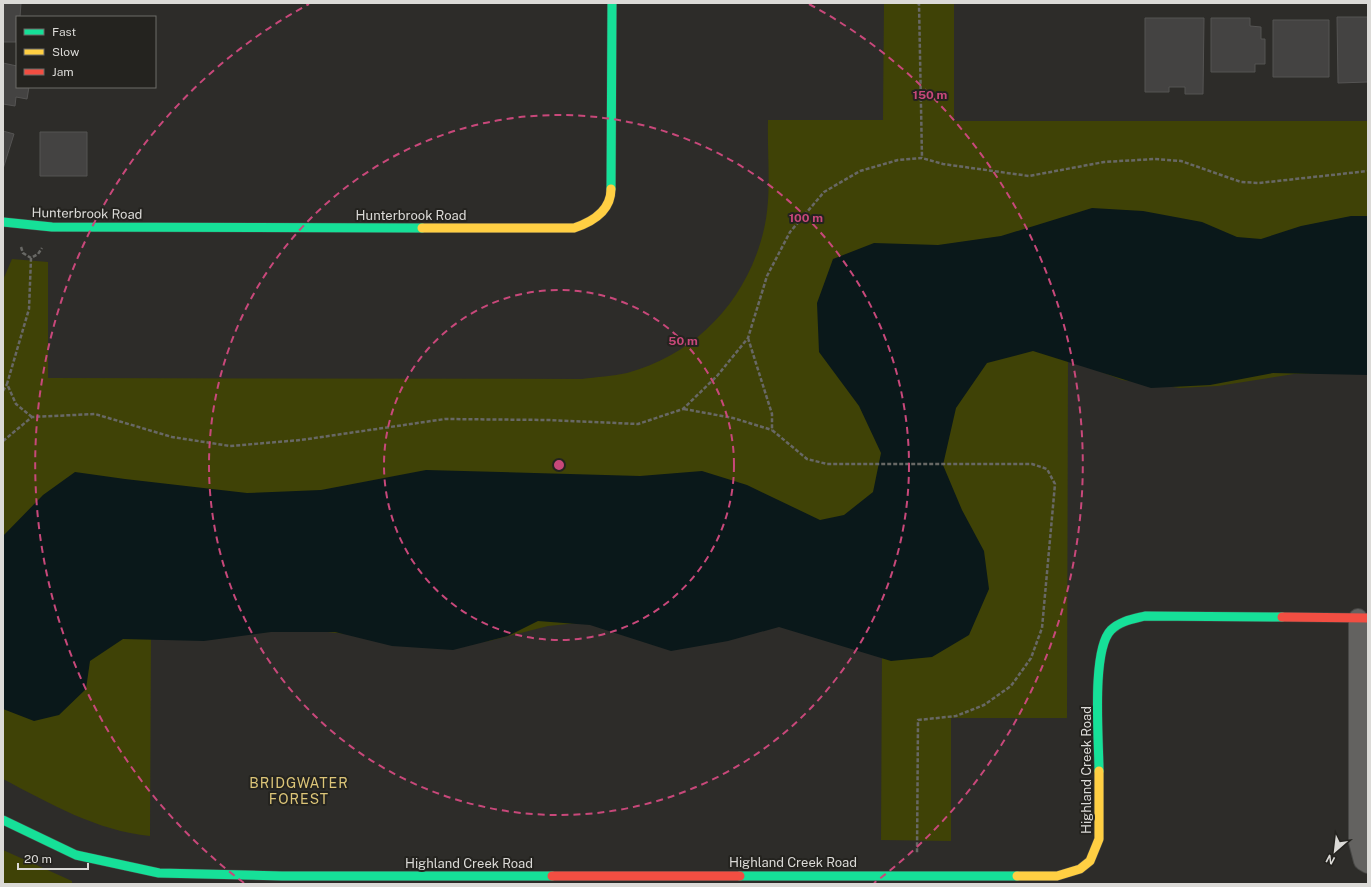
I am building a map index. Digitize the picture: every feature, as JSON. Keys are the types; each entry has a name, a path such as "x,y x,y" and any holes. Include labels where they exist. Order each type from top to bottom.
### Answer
{"street":[{"name":"Hunterbrook Road","path":"3,222 43,227 574,228 590,223 599,216 608,205 611,193 612,3"},
{"name":"Highland Creek Road","path":"3,820 76,855 159,873 234,879 281,880 917,875 1057,876 1081,871 1095,855 1099,839 1099,664 1101,644 1112,629 1127,619 1145,616 1363,618"},
{"path":"1363,618 1358,842 1363,861 1368,864"}],"path":[{"path":"919,4 922,158"},
{"path":"3,441 32,417 95,414 172,437 230,446 301,440 445,419 548,420 638,424 683,409 717,376 748,338 767,276 790,232 824,192 860,171 898,160 922,158 943,164 1029,176 1104,162 1155,159 1181,161 1241,182 1259,183 1368,171"},
{"path":"3,391 7,384 29,309 31,258 38,254 42,247 43,227"},
{"path":"748,338 772,414 772,430"},
{"path":"7,384 16,404 32,417"},
{"path":"683,409 732,418 772,430 807,459 827,464 1032,464 1047,469 1055,484 1042,628 1031,658 1011,686 984,705 956,716 918,720 917,875"}],"shaded area":[{"path":"884,3 954,3 954,121 1368,121 1368,373 1345,372 1294,374 1218,386 1180,388 1122,380 1068,359 1067,718 951,718 951,841 881,840 882,648 787,626 610,627 578,623 548,626 489,641 452,645 308,630 151,638 150,836 130,833 92,822 74,815 3,779 3,280 12,259 48,262 48,378 582,379 627,373 652,364 676,352 697,338 716,320 732,300 746,278 756,255 764,229 768,203 768,120 883,120"},
{"path":"1092,208 1143,211 1202,222 1237,237 1261,239 1301,226 1351,216 1368,216 1368,375 1273,373 1210,385 1151,388 1033,351 987,363 956,408 943,465 962,510 984,551 989,589 969,635 932,657 891,661 779,627 728,641 671,651 590,625 538,621 508,636 453,650 392,646 335,632 271,632 204,641 123,639 90,661 86,689 59,715 34,721 3,709 3,536 43,495 75,472 247,493 321,490 426,470 640,476 702,471 747,485 820,520 844,515 873,492 881,453 859,406 819,352 817,303 833,259 874,243 938,245 1001,236"},
{"path":"3,850 72,881 72,884 3,884"}],"building":[{"path":"3,3 21,3 20,16 16,16 16,42 3,42"},
{"path":"1337,17 1368,17 1368,82 1338,83"},
{"path":"1145,18 1204,18 1203,94 1185,94 1185,87 1169,87 1169,92 1145,92"},
{"path":"1211,18 1250,18 1250,26 1261,27 1261,39 1265,39 1265,64 1255,64 1255,72 1211,72"},
{"path":"1273,20 1329,20 1329,77 1273,77"},
{"path":"3,63 16,66 16,88 29,88 27,99 16,97 15,106 3,104"},
{"path":"3,131 14,134 3,169"},
{"path":"40,132 87,132 87,176 40,176"}],"traffic: fast":[{"path":"611,189 612,3"},
{"path":"3,222 52,227 422,228"},
{"path":"1099,771 1098,675 1105,641 1111,630 1118,624 1145,616 1282,617"},
{"path":"3,820 76,855 159,873 282,876 552,876"},
{"path":"740,876 1017,876"}],"traffic: slow":[{"path":"422,228 574,228 594,219 604,209 608,204 611,189"},
{"path":"1017,876 1057,876 1080,869 1090,861 1099,839 1099,771"}],"traffic: jam":[{"path":"1282,617 1368,618"},
{"path":"552,876 740,876"}],"district":[{"name":"BRIDGWATER FOREST","path":"299,792"}]}
